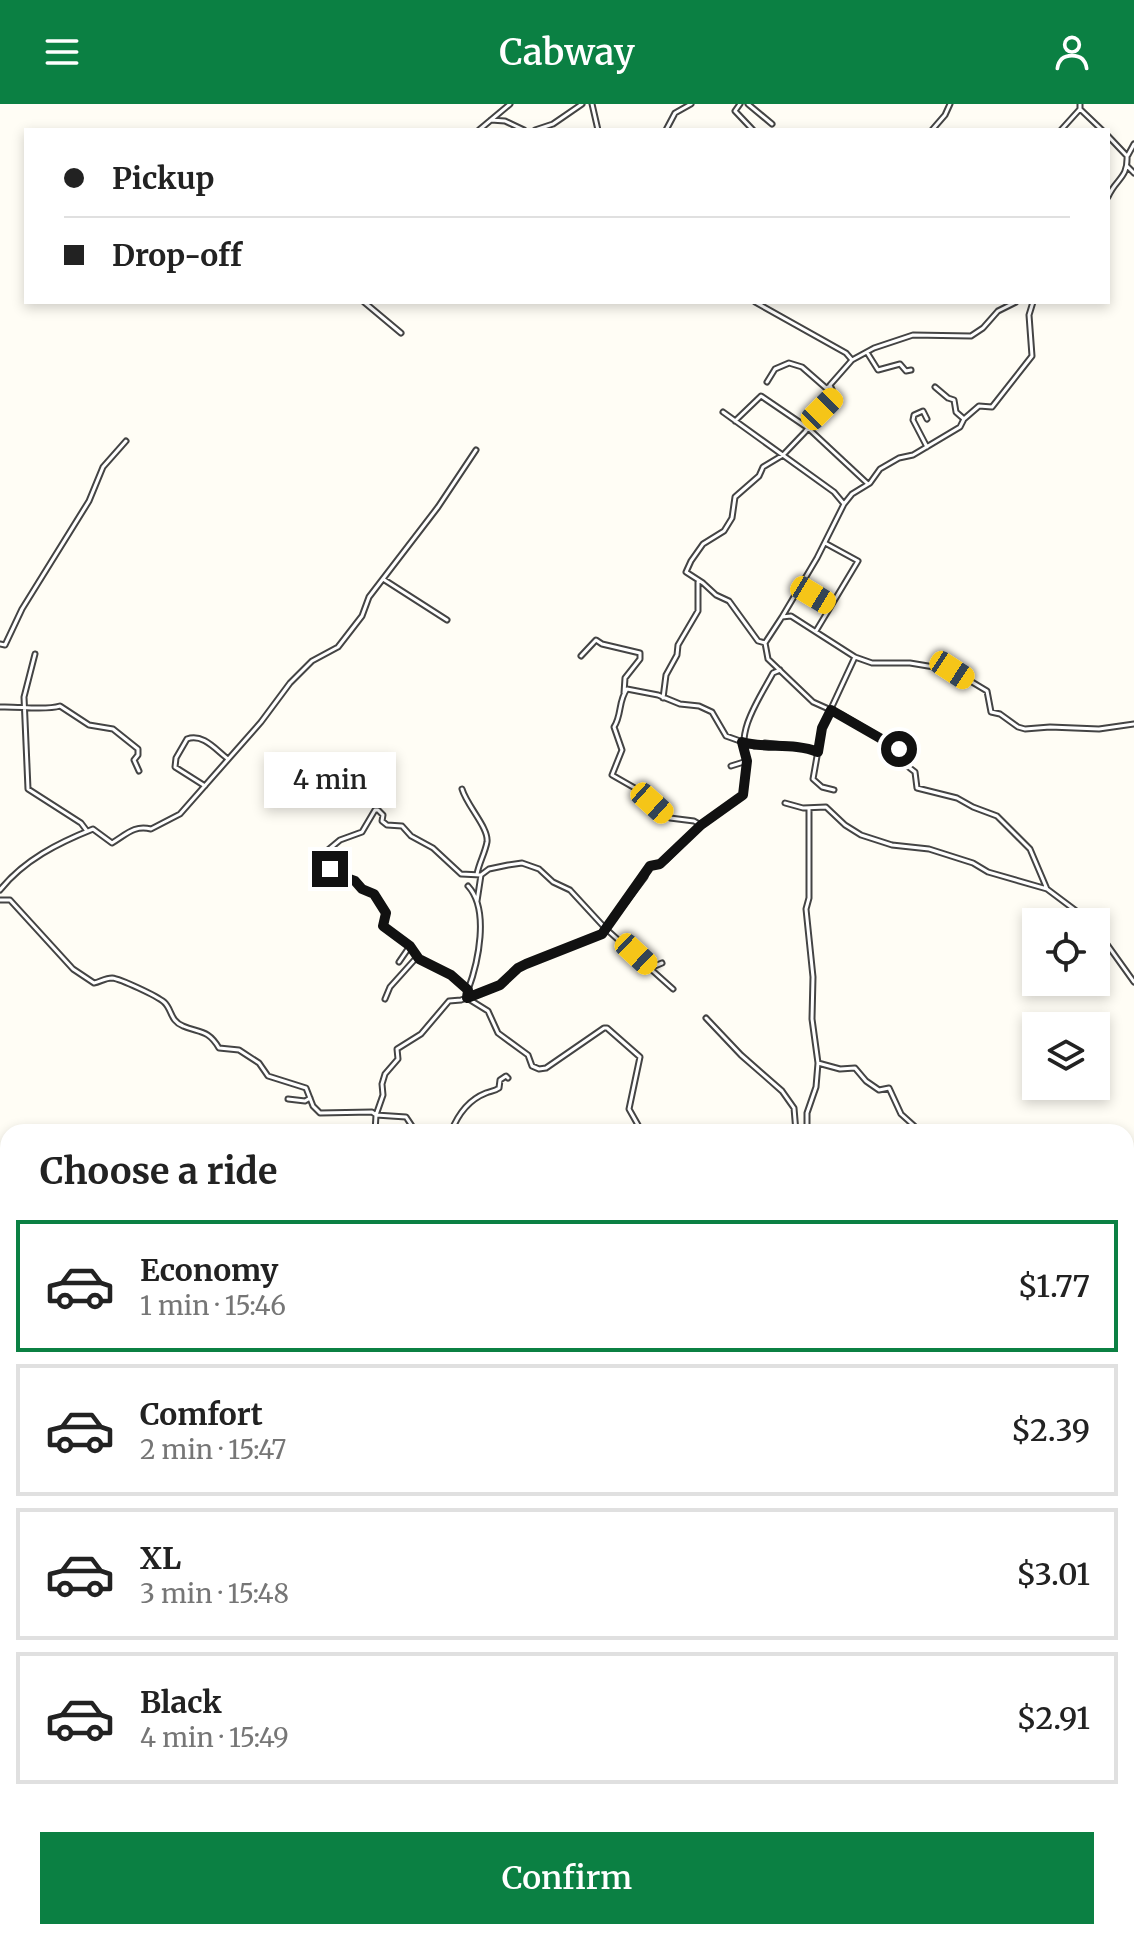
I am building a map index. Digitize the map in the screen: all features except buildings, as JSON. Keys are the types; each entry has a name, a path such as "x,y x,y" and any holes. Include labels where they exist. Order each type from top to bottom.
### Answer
{"street":[{"path":"481,128 510,104"},
{"path":"541,128 553,124 582,104"},
{"path":"592,104 598,128"},
{"path":"667,128 675,113 691,104"},
{"path":"740,104 735,111 751,128"},
{"path":"747,104 772,124"},
{"path":"934,128 950,104"},
{"path":"1063,128 1080,106 1100,128"},
{"path":"491,120 505,121 520,128"},
{"path":"1110,138 1127,156"},
{"path":"1110,192 1125,175 1127,156 1134,144"},
{"path":"1127,166 1134,173"},
{"path":"366,304 401,333"},
{"path":"759,304 846,353 852,360"},
{"path":"767,382 775,369 789,363 802,367 826,388 852,360 896,338 913,335 971,336 998,311 1012,304"},
{"path":"1032,304 1029,315 1032,356 992,407 979,406 964,419 960,427 913,455 899,458 880,469 868,484 852,494 765,643 768,659 813,702 907,753 906,765 915,772 917,788 957,798 997,816 1030,849 1047,889"},
{"path":"867,353 878,370 900,364 906,371 911,370"},
{"path":"808,428 806,422 835,396 830,386"},
{"path":"935,387 954,400 956,412 964,419"},
{"path":"735,421 761,396 808,428 868,484"},
{"path":"927,419 923,411 914,415 913,420 927,447"},
{"path":"723,412 834,492 844,504"},
{"path":"765,643 758,641 729,601 686,572 703,544 724,531 732,518 735,497 759,476 763,467 783,455 808,428"},
{"path":"0,644 5,645 22,609 89,501 103,467 126,441"},
{"path":"0,890 14,874 68,838 93,829 112,843 134,828 142,826 151,829 180,814 290,683 312,661 338,647 362,616 369,597 438,507 476,450"},
{"path":"816,631 858,561 825,543"},
{"path":"383,579 447,620"},
{"path":"663,698 666,675 677,655 678,645 698,611 698,581"},
{"path":"798,589 831,606"},
{"path":"782,617 798,618 855,657 872,663 910,663 952,670 987,691 991,712 1000,714 1018,727 1099,729 1134,724"},
{"path":"581,656 596,640 640,653 640,659 625,678 624,693"},
{"path":"35,654 24,697 28,789 81,823 87,831"},
{"path":"834,790 822,787 813,779 822,728 855,657"},
{"path":"375,1124 383,1095 382,1084 385,1074 399,1056 396,1051 421,1034 449,1001 467,998 500,985 526,964 602,934 645,877 648,868 666,860 701,825 743,795 747,761 742,742 757,702 773,673 780,670"},
{"path":"701,825 670,818 640,791 628,787 612,775 622,750 614,727 620,712 620,701 627,689 684,705 699,706 715,714 726,736 754,746 765,743 818,752"},
{"path":"0,707 48,709 60,706 89,725 113,729 138,749 134,760 139,771"},
{"path":"205,786 175,767 176,758 187,739 197,736 228,759"},
{"path":"731,766 747,761"},
{"path":"462,789 476,818 483,824 488,839 479,875 477,901 481,931 478,962 467,998"},
{"path":"785,803 809,809 826,807 851,829 882,842 929,849 973,863 988,872 1047,889 1072,908"},
{"path":"807,1124 818,1063 812,1019 813,977 806,909 809,898 809,809"},
{"path":"468,990 451,975 417,957 410,946 383,926 386,913 374,894 330,869 328,850 340,840 362,832 375,810 383,815 382,821 387,825 402,826 411,836 433,848 461,874 479,875 489,869 508,865 531,865 553,882 570,890 605,928 673,989"},
{"path":"468,886 477,901"},
{"path":"0,900 10,900 73,969 94,983 107,978 117,979 165,1002 179,1024 201,1031 219,1048 239,1050 259,1063 268,1076 306,1088 320,1113 372,1112 406,1117 411,1124"},
{"path":"399,962 410,946"},
{"path":"1110,949 1134,982"},
{"path":"385,999 390,987 417,957"},
{"path":"650,968 662,963"},
{"path":"467,998 488,1011 498,1033 528,1055 532,1066 539,1069 546,1068 607,1028 640,1057 629,1109 637,1124"},
{"path":"706,1018 741,1055 782,1091 794,1108 795,1124"},
{"path":"818,1063 840,1069 855,1068 879,1090 889,1088 901,1114 912,1124"},
{"path":"455,1124 463,1108 485,1093 495,1092 500,1080 506,1076 508,1078"},
{"path":"288,1099 305,1101 310,1098"}],"route":[{"path":"330,869 374,894 386,913 383,926 410,946 419,959 451,975 465,987 469,994 467,998 500,985 526,964 602,934 650,866 660,864 701,825 743,795 747,761 742,742 754,746 765,743 802,747 818,752 822,728 831,710 899,749"}]}
